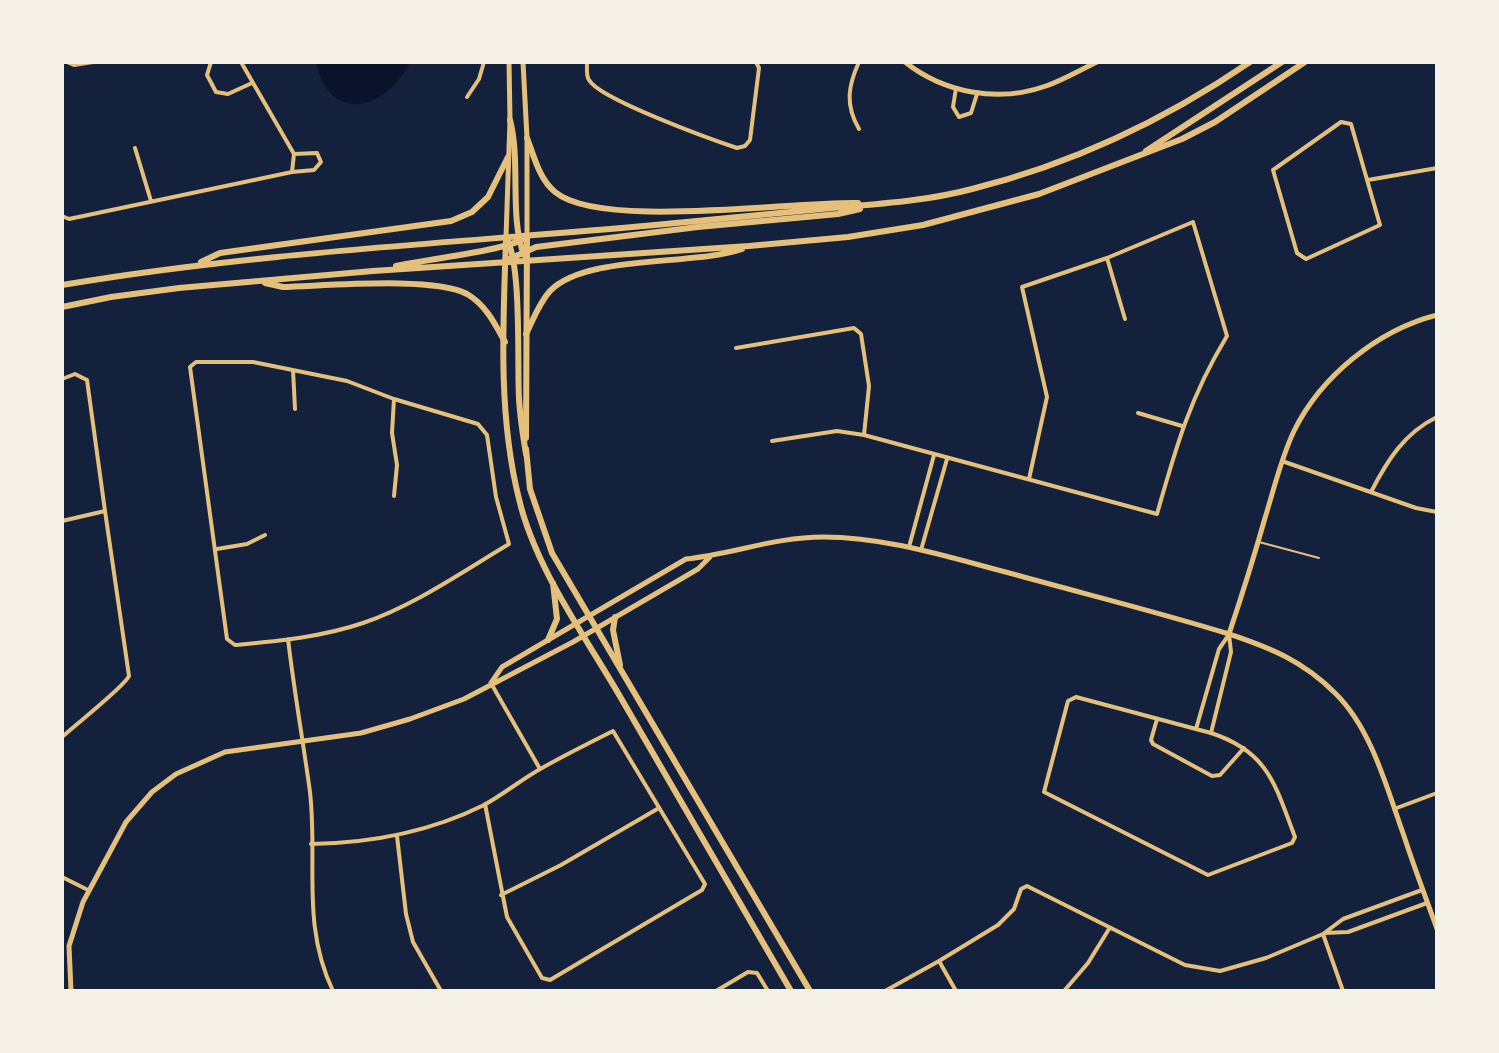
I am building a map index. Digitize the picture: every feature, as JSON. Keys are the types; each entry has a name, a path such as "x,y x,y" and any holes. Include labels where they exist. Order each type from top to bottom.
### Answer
{"main road":[{"path":"511,259 525,251 684,229 838,214 971,190 1103,146 1163,115 1250,62"},
{"path":"1146,151 1282,62"},
{"path":"62,307 111,297 258,281 511,259 527,261 749,246 884,233 959,217 1039,194 1182,139 1215,122 1305,62"},
{"path":"510,120 515,141 527,261 526,454"},
{"path":"527,138 542,176 551,188 575,203 608,210 709,210 837,202 890,203"},
{"path":"194,265 220,253 420,226 462,217 488,197 508,157"},
{"path":"62,285 194,265 385,245 523,238 890,203"},
{"path":"506,237 511,259 519,402 530,489 552,553 810,991"},
{"path":"373,271 508,245 523,238"},
{"path":"526,334 552,289 579,275 732,252 749,246"},
{"path":"511,259 505,342 506,424 520,504 541,558 583,636 791,991"},
{"path":"258,281 283,287 404,285 446,288 469,295 489,313 505,342"},
{"path":"548,640 557,619 553,580"},
{"path":"615,617 613,630 621,668"}],"street":[{"path":"67,62 74,65 93,62"},
{"path":"211,62 207,75 216,92 228,94 252,83"},
{"path":"241,62 294,154 292,172"},
{"path":"467,97 479,79 484,62"},
{"path":"506,237 509,62"},
{"path":"523,62 527,138 523,238"},
{"path":"587,62 587,79 595,88 653,116 737,148 745,146 750,140 759,68 756,62"},
{"path":"859,62 848,97 850,115 859,129"},
{"path":"905,62 936,81 977,94 1017,94 1046,86 1097,62"},
{"path":"956,88 953,107 959,117 971,113 977,94"},
{"path":"1341,122 1351,124 1368,180 1380,225 1306,259 1297,253 1273,170 1341,122"},
{"path":"135,148 151,201"},
{"path":"62,216 69,219 314,170 321,162 317,153 294,154"},
{"path":"1368,180 1437,168"},
{"path":"772,441 837,431 864,435 1157,514 1182,426 1203,375 1227,336 1193,222 1107,258 1022,287 1047,397 1029,479"},
{"path":"1107,258 1125,319"},
{"path":"1196,729 1219,649 1229,634 1294,430 1315,397 1357,354 1394,332 1437,315"},
{"path":"736,348 854,328 861,334 869,386 864,435"},
{"path":"196,362 253,362 347,381 394,399 478,424 484,429 496,497 509,544 390,612 362,623 288,639 235,645 227,639 190,367 196,362"},
{"path":"293,370 295,409"},
{"path":"62,379 75,374 87,380 129,676 122,686 62,737"},
{"path":"394,399 392,433 397,465 394,496"},
{"path":"1138,413 1182,426"},
{"path":"1371,492 1388,459 1402,443 1437,417"},
{"path":"909,547 934,455"},
{"path":"921,550 947,459"},
{"path":"1282,461 1437,512"},
{"path":"62,521 105,511"},
{"path":"217,549 247,544 265,535"},
{"path":"491,683 502,667 686,559 771,541 820,537 862,538 921,550 1229,634 1279,651 1337,694 1360,727 1394,809 1437,929"},
{"path":"71,991 69,946 88,890 126,822 152,792 176,774 225,752 361,733 464,699 583,636 698,569 710,556"},
{"path":"1211,733 1231,652 1229,634"},
{"path":"288,639 310,794 312,920 318,953 333,991"},
{"path":"491,683 540,769"},
{"path":"1076,697 1157,719 1228,739 1245,748 1263,764 1273,780 1295,837 1292,843 1208,875 1044,792 1068,701 1076,697"},
{"path":"1157,719 1151,740 1153,744 1212,776 1220,775 1245,748"},
{"path":"311,844 354,843 397,836 442,822 485,804 540,769 613,731 705,884 702,890 550,980 542,978 507,917 485,804"},
{"path":"1394,809 1437,793"},
{"path":"501,895 561,865 659,808"},
{"path":"397,836 406,914 413,942 441,991"},
{"path":"62,877 88,890"},
{"path":"885,991 998,925 1014,909 1021,889 1027,886 1185,965 1220,971 1266,958 1323,934 1343,919 1423,890"},
{"path":"1323,934 1348,932 1428,903"},
{"path":"1064,991 1088,963 1109,929"},
{"path":"1323,934 1343,991"},
{"path":"939,961 956,991"},
{"path":"716,991 748,972 757,973 768,991"}],"lane":[{"path":"1258,542 1319,558"}],"water":[{"path":"316,62 410,62 387,91 359,104 346,103 333,96 323,82"}]}
